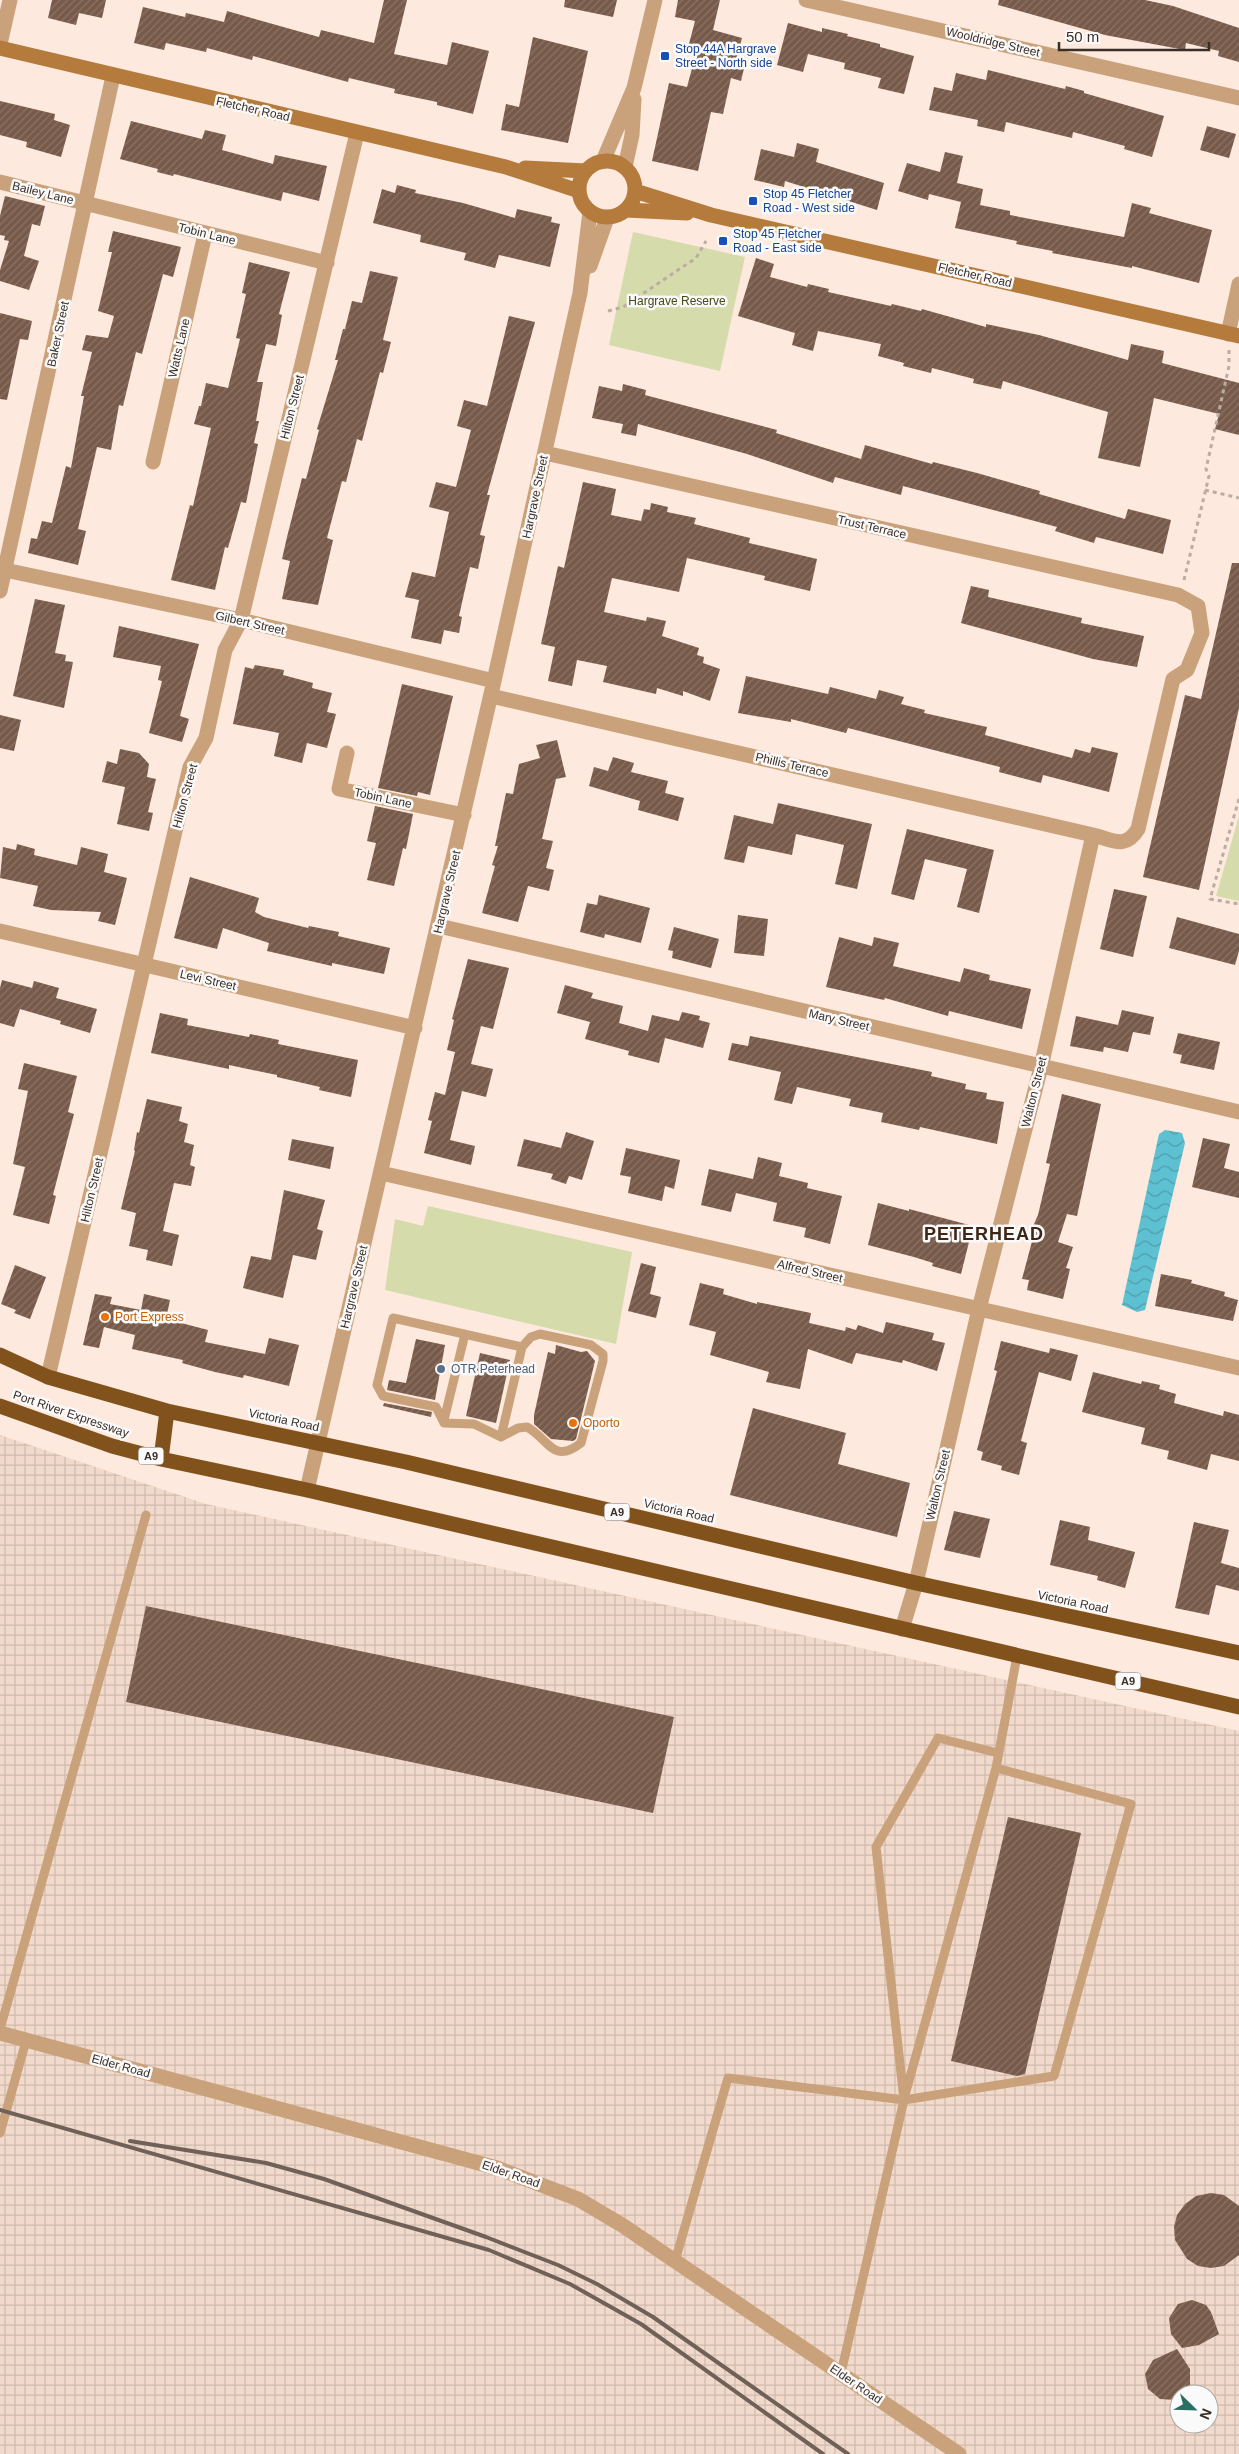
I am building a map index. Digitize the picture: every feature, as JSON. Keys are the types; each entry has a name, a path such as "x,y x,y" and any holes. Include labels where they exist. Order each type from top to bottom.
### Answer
{"highway":[{"name":"Victoria Road","path":"0,1355 48,1377 167,1411 317,1442 916,1583 1239,1653"},
{"name":"Port River Expressway","path":"0,1406 112,1446 161,1459 307,1490"},
{"path":"161,1459 167,1411"},
{"name":"A9","path":"307,1490 1239,1707"}],"street":[{"path":"0,44 10,0"},
{"path":"603,161 612,162 624,167 634,181 635,191 634,199 626,210 607,218 590,212 583,204 579,184 586,171 603,161 634,88 655,0"},
{"name":"Wooldridge Street","path":"806,0 1239,98"},
{"name":"Fletcher Road","path":"0,48 506,167 579,191"},
{"name":"Baker Street","path":"0,591 113,76"},
{"path":"624,167 632,135 634,88"},
{"name":"Hilton Street","path":"48,1377 190,767 206,738 225,650 241,620 357,133"},
{"name":"Fletcher Road","path":"506,167 586,171"},
{"name":"Bailey Lane","path":"0,182 86,203"},
{"name":"Fletcher Road","path":"635,191 711,215 1234,335"},
{"name":"Tobin Lane","path":"86,203 327,263"},
{"name":"Fletcher Road","path":"626,210 711,215"},
{"name":"Hargrave Street","path":"307,1490 493,688 580,293 590,212"},
{"name":"Hargrave Street","path":"580,293 607,218"},
{"name":"Watts Lane","path":"153,462 205,234"},
{"path":"1234,335 1239,284"},
{"name":"Trust Terrace","path":"544,453 1178,595 1198,606 1202,633 1187,670 1173,678 1138,829 1132,839 1123,843 1093,835"},
{"name":"Gilbert Street","path":"5,570 241,620 493,688"},
{"name":"Phillis Terrace","path":"493,688 1093,835"},
{"name":"Tobin Lane","path":"347,753 339,789 464,815"},
{"name":"Walton Street","path":"902,1629 916,1583 979,1309 1041,1067 1093,835"},
{"name":"Mary Street","path":"439,926 1239,1112"},
{"name":"Levi Street","path":"0,931 415,1028"},
{"name":"Alfred Street","path":"381,1173 1239,1368"},
{"name":"Elder Road","path":"0,2031 26,2041 497,2168 578,2198 675,2261 959,2454"}],"lane":[{"path":"444,1423 436,1407 383,1396 377,1386 393,1318 522,1347"},
{"path":"444,1423 465,1334"},
{"path":"540,1334 591,1345 603,1354 604,1361 581,1443 565,1452 554,1450 527,1427 518,1428 501,1437 522,1347 531,1337 540,1334"},
{"path":"444,1423 474,1424 501,1437"},
{"path":"0,2031 146,1515"},
{"path":"841,2373 904,2100 996,1768 1017,1656"},
{"path":"904,2100 876,1847 938,1738 998,1753"},
{"path":"675,2261 728,2078 904,2100 1054,2076 1131,1804 996,1768"},
{"path":"0,2133 26,2041"}],"path":[{"path":"608,311 623,307 696,258 706,241"},
{"path":"1178,581 1184,582 1205,490 1208,476 1206,469 1234,335"},
{"path":"1205,490 1239,498"},
{"path":"1239,799 1210,899 1239,904"}],"shaded area":[{"path":"0,1435 206,1504 1239,1731 1239,2454 0,2454"}],"green space":[{"name":"Hargrave Reserve","path":"633,232 745,257 720,371 609,345"},
{"path":"1239,816 1239,901 1216,896"},
{"path":"428,1206 632,1252 616,1344 385,1290 395,1219 423,1226"}],"water":[{"path":"1165,1130 1182,1133 1185,1143 1145,1310 1137,1312 1122,1305 1159,1134"}],"building":[{"path":"52,0 106,0 102,18 79,13 76,25 48,18"},
{"path":"384,0 407,0 394,54 447,65 452,42 489,51 473,114 437,105 437,102 394,93 395,89 349,78 348,82 253,56 252,60 207,48 206,52 166,43 164,50 134,43 143,7 185,17 186,13 224,22 227,11 319,37 321,30 374,43"},
{"path":"565,0 617,0 613,17 564,7"},
{"path":"678,0 720,0 713,30 742,38 737,57 746,60 741,81 731,78 723,114 711,112 698,171 652,161 669,83 687,87 698,46 689,44 695,21 675,17"},
{"path":"999,0 1145,0 1173,6 1239,28 1239,62 1218,56 1219,51 1186,43 1185,50 1105,35 998,5"},
{"path":"788,23 822,32 822,28 848,34 847,36 880,44 880,47 914,56 904,94 878,88 881,78 844,69 845,63 808,54 803,72 777,65"},
{"path":"533,37 588,51 568,143 501,130 506,104 519,107"},
{"path":"988,70 1065,89 1066,86 1164,116 1152,157 1124,149 1125,146 1073,132 1072,138 1006,122 1004,132 977,126 978,120 929,110 934,87 952,91 956,73 986,80"},
{"path":"0,101 55,114 54,120 70,125 61,157 26,147 27,142 0,135"},
{"path":"131,121 202,139 205,130 226,135 222,150 273,164 275,155 327,166 319,201 283,192 281,201 174,174 173,176 157,172 158,169 120,159"},
{"path":"1207,126 1236,134 1229,158 1200,150"},
{"path":"797,143 819,149 816,162 884,183 877,210 785,181 784,187 754,180 761,149 794,157"},
{"path":"945,152 963,156 957,183 983,189 980,205 1010,211 1010,215 1124,237 1132,203 1151,208 1149,213 1212,230 1199,283 1132,266 1132,268 1052,253 1053,251 1016,244 1017,241 955,228 961,202 929,194 928,200 898,191 907,163 940,172"},
{"path":"397,185 416,190 415,193 463,203 515,218 517,209 552,217 551,222 560,224 550,267 499,255 495,268 464,260 466,253 420,242 421,235 373,223 382,189 395,193"},
{"path":"5,196 45,206 40,226 32,224 24,256 39,261 29,290 0,281 0,270 9,241 4,240 5,236 0,235 0,216"},
{"path":"113,231 181,247 173,277 163,274 142,354 136,352 123,406 119,405 111,450 97,447 78,529 86,531 78,565 28,553 31,538 37,539 42,521 52,523 66,466 71,468 84,396 81,396 92,352 82,350 86,335 108,338 114,316 98,311 112,252 108,252"},
{"path":"756,258 774,264 770,277 807,287 808,284 829,289 828,292 891,306 892,304 921,311 922,309 986,327 986,324 1039,335 1128,360 1131,344 1164,351 1162,363 1239,383 1239,435 1215,429 1219,414 1154,398 1140,467 1098,458 1108,412 1003,381 1001,389 973,383 974,379 932,368 931,373 903,366 904,363 878,356 881,344 818,331 813,351 792,345 795,333 738,316"},
{"path":"249,262 290,272 279,314 282,315 276,346 266,344 257,382 263,382 256,421 259,421 254,443 258,444 246,503 241,502 228,548 225,547 215,590 171,580 190,505 193,506 211,428 194,424 199,406 201,406 206,383 228,388 240,339 236,338 246,294 242,293"},
{"path":"370,271 398,277 383,340 391,342 383,373 380,372 362,441 357,439 346,482 342,481 327,538 333,540 318,605 282,599 290,561 282,559 302,478 306,479 319,430 317,429 338,360 335,360 352,301 362,303"},
{"path":"0,313 32,321 28,340 20,339 7,400 0,399"},
{"path":"509,316 535,322 487,495 490,495 480,535 485,536 478,569 470,567 459,616 462,617 459,633 444,630 441,644 411,638 419,600 405,597 412,572 435,577 449,512 429,507 436,482 456,487 471,430 457,426 464,400 487,406"},
{"path":"623,384 646,390 645,395 777,430 776,433 861,459 865,445 932,464 933,462 977,473 1040,491 1039,494 1125,519 1128,509 1171,520 1163,554 1096,537 1094,543 1055,531 1057,527 903,486 901,495 835,477 833,483 747,454 638,424 636,436 621,433 623,424 592,418 599,386 622,391"},
{"path":"583,482 616,489 611,515 641,521 644,509 650,510 651,503 668,507 667,512 696,518 694,524 750,538 749,543 817,559 810,591 764,580 765,576 687,558 679,592 612,578 604,612 646,621 647,617 666,621 662,636 699,648 697,655 704,657 703,663 720,669 710,701 683,691 683,696 657,688 656,694 603,682 607,666 577,660 572,686 548,681 555,647 541,644 558,566 564,568"},
{"path":"1232,563 1239,563 1239,708 1199,890 1143,877 1185,695 1201,699"},
{"path":"971,586 989,590 988,597 1082,618 1081,623 1144,636 1137,667 1093,659 961,623"},
{"path":"35,599 65,605 55,653 66,655 65,661 73,662 64,708 13,696"},
{"path":"119,626 199,644 180,716 189,719 182,742 149,733 162,681 158,680 161,666 113,657"},
{"path":"255,665 284,670 283,675 313,683 312,688 332,693 327,712 336,714 327,748 307,743 302,763 274,756 279,733 233,724 245,667 253,669"},
{"path":"746,676 828,694 830,687 876,699 879,690 904,697 901,704 925,710 924,713 987,727 985,735 1072,758 1075,749 1090,753 1092,747 1118,753 1109,792 1043,775 1041,783 999,772 1000,767 848,728 846,733 791,719 791,722 738,713"},
{"path":"402,684 453,696 430,795 418,792 417,796 378,788"},
{"path":"0,715 21,720 14,751 0,748"},
{"path":"557,740 566,777 556,779 542,839 553,841 546,868 554,870 549,891 528,886 518,922 482,913 495,866 492,865 498,846 495,846 506,793 513,794 519,764 540,758 536,745"},
{"path":"120,749 139,753 149,764 147,777 156,779 148,812 153,813 149,831 117,824 125,787 102,782 107,761 117,764"},
{"path":"613,757 634,763 631,772 668,781 665,793 684,798 678,821 638,810 640,801 589,786 594,767 608,771"},
{"path":"778,803 872,824 857,889 835,884 844,845 796,834 792,855 748,846 744,863 724,859 734,815 773,824"},
{"path":"375,806 413,814 406,849 403,848 394,886 367,880 376,843 367,841"},
{"path":"907,829 994,850 979,913 957,907 967,869 925,859 914,900 891,894"},
{"path":"17,844 35,849 34,855 77,865 81,847 108,854 104,872 127,878 115,925 98,921 101,912 51,910 33,906 38,886 0,878 3,847 16,850"},
{"path":"190,877 259,898 255,912 264,917 308,928 309,926 339,932 338,936 390,948 384,974 332,963 332,966 267,951 269,943 223,928 217,949 174,938"},
{"path":"1114,889 1147,896 1133,957 1100,949"},
{"path":"599,895 650,908 641,943 605,934 604,938 580,932 587,903 597,905"},
{"path":"738,915 768,919 764,956 734,953"},
{"path":"1177,917 1239,934 1239,951 1235,965 1169,948"},
{"path":"674,927 719,939 711,968 672,958 673,951 668,950"},
{"path":"839,937 872,946 874,937 899,943 893,966 960,982 964,968 990,975 989,980 1031,989 1022,1029 949,1011 948,1016 885,998 884,1000 826,987"},
{"path":"468,959 509,968 493,1029 481,1026 471,1064 493,1069 486,1097 462,1091 450,1140 475,1146 471,1165 424,1153 432,1121 428,1120 435,1092 445,1095 455,1052 447,1050 454,1020 452,1019"},
{"path":"2,980 32,988 34,981 59,988 56,998 97,1009 90,1033 60,1024 61,1021 20,1009 14,1027 0,1023 0,988"},
{"path":"565,985 593,993 591,998 623,1006 619,1023 648,1031 652,1015 679,1021 682,1012 700,1016 699,1020 710,1023 703,1048 665,1038 659,1063 628,1055 629,1051 585,1039 590,1022 557,1013"},
{"path":"1122,1010 1154,1017 1150,1035 1133,1032 1128,1052 1104,1047 1103,1052 1070,1046 1076,1016 1118,1025"},
{"path":"160,1013 188,1019 187,1025 249,1037 250,1034 279,1040 278,1044 358,1060 351,1097 319,1090 320,1087 277,1077 277,1075 229,1065 229,1069 151,1053"},
{"path":"1178,1033 1220,1042 1214,1070 1180,1063 1182,1055 1173,1053"},
{"path":"750,1036 932,1072 931,1076 966,1084 965,1089 987,1093 986,1099 1004,1102 997,1144 920,1127 919,1130 881,1122 883,1113 849,1106 851,1099 797,1087 792,1104 774,1100 781,1072 728,1060 732,1043 748,1046"},
{"path":"24,1063 77,1076 68,1112 74,1114 53,1195 56,1196 49,1224 13,1215 25,1167 13,1164 28,1091 18,1089"},
{"path":"1062,1094 1101,1104 1077,1216 1067,1214 1058,1242 1073,1247 1066,1268 1070,1269 1063,1299 1027,1290 1029,1280 1022,1279 1034,1234 1030,1233 1038,1215 1050,1164 1046,1163"},
{"path":"147,1099 182,1107 179,1121 188,1124 184,1142 194,1145 190,1165 195,1167 191,1186 174,1183 163,1231 179,1235 172,1266 146,1260 148,1250 129,1246 136,1213 121,1209 135,1151 137,1132 139,1133"},
{"path":"566,1132 594,1141 582,1180 569,1176 566,1184 551,1179 553,1174 517,1166 524,1139 561,1148"},
{"path":"1203,1138 1230,1144 1224,1168 1239,1172 1239,1198 1192,1187"},
{"path":"292,1139 334,1147 330,1169 288,1160"},
{"path":"626,1148 680,1160 674,1189 665,1186 662,1201 628,1193 631,1177 620,1175"},
{"path":"758,1157 782,1163 779,1176 808,1183 807,1188 842,1196 830,1244 804,1237 806,1228 773,1221 777,1203 736,1193 731,1212 701,1205 709,1169 753,1179"},
{"path":"284,1190 325,1200 317,1229 323,1231 316,1260 293,1255 283,1298 243,1288 251,1256 271,1260"},
{"path":"878,1203 973,1226 961,1274 932,1266 933,1263 914,1257 868,1245"},
{"path":"641,1263 656,1267 650,1294 661,1297 656,1318 628,1311"},
{"path":"15,1265 46,1277 30,1319 14,1313 16,1310 1,1304"},
{"path":"1161,1274 1192,1280 1191,1283 1225,1292 1224,1296 1238,1300 1233,1321 1155,1306"},
{"path":"700,1283 724,1289 723,1294 757,1304 757,1302 811,1313 809,1323 845,1331 846,1327 856,1330 858,1325 883,1333 886,1322 934,1333 932,1340 945,1343 937,1371 903,1360 902,1363 856,1353 852,1364 808,1349 800,1389 766,1382 769,1372 710,1355 716,1332 689,1325"},
{"path":"95,1294 112,1297 110,1304 141,1310 144,1294 170,1300 166,1319 208,1330 205,1342 265,1354 269,1338 299,1345 289,1386 244,1375 243,1378 215,1372 182,1363 183,1360 132,1349 135,1335 104,1327 99,1348 83,1345"},
{"path":"416,1339 445,1345 435,1400 387,1390 389,1380 406,1383"},
{"path":"1001,1341 1049,1353 1050,1348 1078,1355 1071,1381 1039,1372 1021,1441 1027,1443 1019,1475 1001,1470 1002,1466 981,1460 983,1452 977,1450 997,1371 994,1370"},
{"path":"556,1345 581,1352 587,1351 595,1361 576,1439 573,1441 551,1439 534,1424 534,1415 548,1352 555,1354"},
{"path":"480,1353 510,1360 496,1423 466,1416"},
{"path":"1093,1372 1141,1384 1142,1381 1160,1385 1159,1389 1176,1394 1174,1403 1223,1416 1224,1411 1239,1415 1239,1461 1211,1454 1207,1470 1167,1459 1169,1451 1141,1444 1145,1428 1082,1412"},
{"path":"384,1403 432,1412 431,1417 383,1406"},
{"path":"753,1408 846,1433 838,1464 910,1483 897,1537 730,1495"},
{"path":"954,1511 990,1519 980,1558 944,1550"},
{"path":"1060,1520 1090,1527 1088,1540 1135,1552 1125,1588 1097,1580 1098,1576 1050,1565"},
{"path":"1194,1522 1229,1530 1221,1563 1239,1568 1239,1591 1216,1585 1209,1615 1175,1608"},
{"path":"146,1606 674,1717 653,1813 126,1702"},
{"path":"1008,1817 1081,1833 1025,2074 1017,2076 951,2061"},
{"path":"1211,2193 1224,2195 1239,2206 1239,2255 1224,2266 1211,2268 1198,2266 1187,2259 1175,2240 1174,2227 1177,2215 1185,2204 1196,2196"},
{"path":"1192,2300 1206,2305 1211,2312 1219,2334 1199,2345 1182,2348 1171,2334 1169,2318 1178,2304"},
{"path":"1177,2349 1190,2369 1190,2384 1169,2384 1169,2400 1160,2399 1148,2389 1145,2374 1153,2360"}],"railway":[{"path":"0,2110 489,2250 570,2284 641,2324 823,2454"},
{"path":"130,2141 266,2163 324,2179 558,2265 597,2284 653,2317 848,2454"}],"place":[{"name":"Stop 44A Hargrave Street - North side","path":"665,56"},
{"name":"Stop 45 Fletcher Road - West side","path":"753,201"},
{"name":"Stop 45 Fletcher Road - East side","path":"723,241"},
{"name":"Port Express","path":"105,1317"},
{"name":"OTR Peterhead","path":"441,1369"},
{"name":"Oporto","path":"573,1423"}],"district":[{"name":"PETERHEAD","path":"984,1234"}]}
